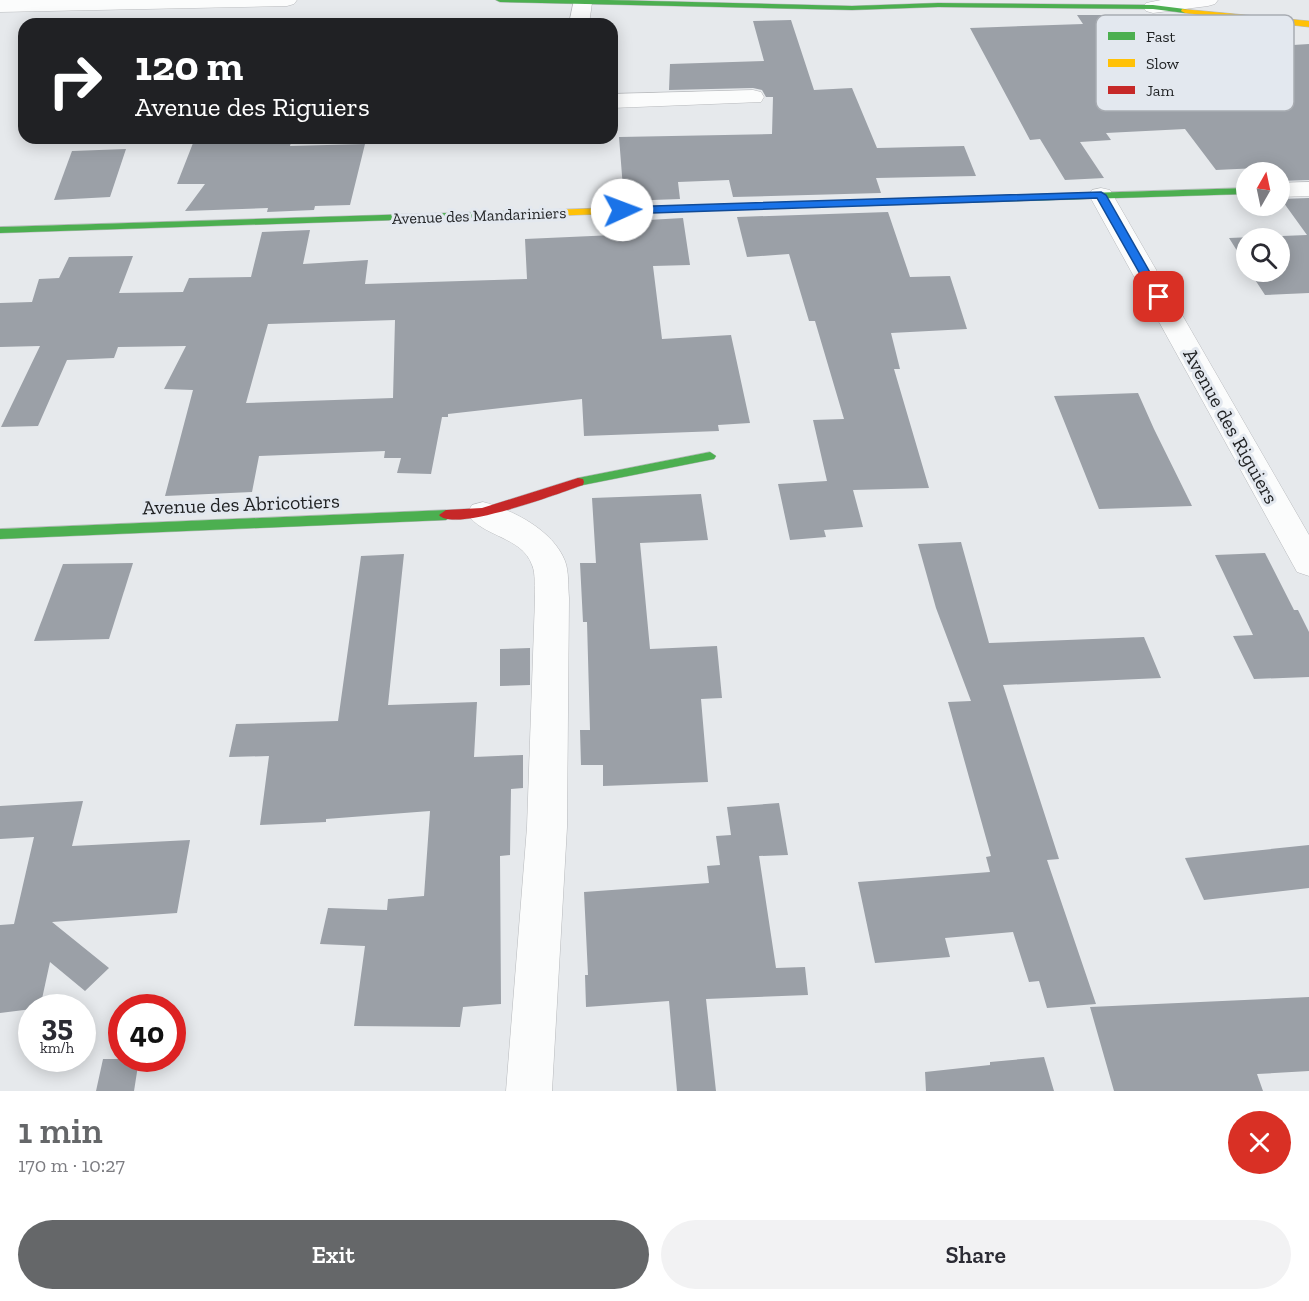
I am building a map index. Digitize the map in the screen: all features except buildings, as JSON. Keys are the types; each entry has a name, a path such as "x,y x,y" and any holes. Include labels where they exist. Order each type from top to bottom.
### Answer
{"street":[{"path":"0,6 287,0"},
{"path":"500,0 852,8 936,3 1153,7 1226,15"},
{"path":"1153,7 1208,0"},
{"path":"580,18 582,3"},
{"path":"1294,22 1309,24"},
{"path":"618,101 753,97"},
{"path":"1290,189 1309,189"},
{"name":"Avenue des Mandariniers","path":"0,230 1236,190"},
{"name":"Avenue des Riguiers","path":"1101,195 1309,564"},
{"name":"Avenue des Abricotiers","path":"0,534 483,513 589,479 710,456"},
{"path":"483,513 530,538 549,562 552,598 547,827 529,1091"}],"traffic: fast":[{"path":"500,0 852,8 938,5 1153,7 1185,11"},
{"path":"859,203 1236,191"},
{"path":"0,230 546,213"},
{"path":"578,482 710,456"},
{"path":"0,534 446,515"}],"traffic: slow":[{"path":"1185,11 1223,15"},
{"path":"1294,22 1309,24"},
{"path":"546,213 859,203"}],"traffic: jam":[{"path":"446,515 483,513 578,482"}],"route":[{"path":"622,210 1101,195 1159,297"}]}
